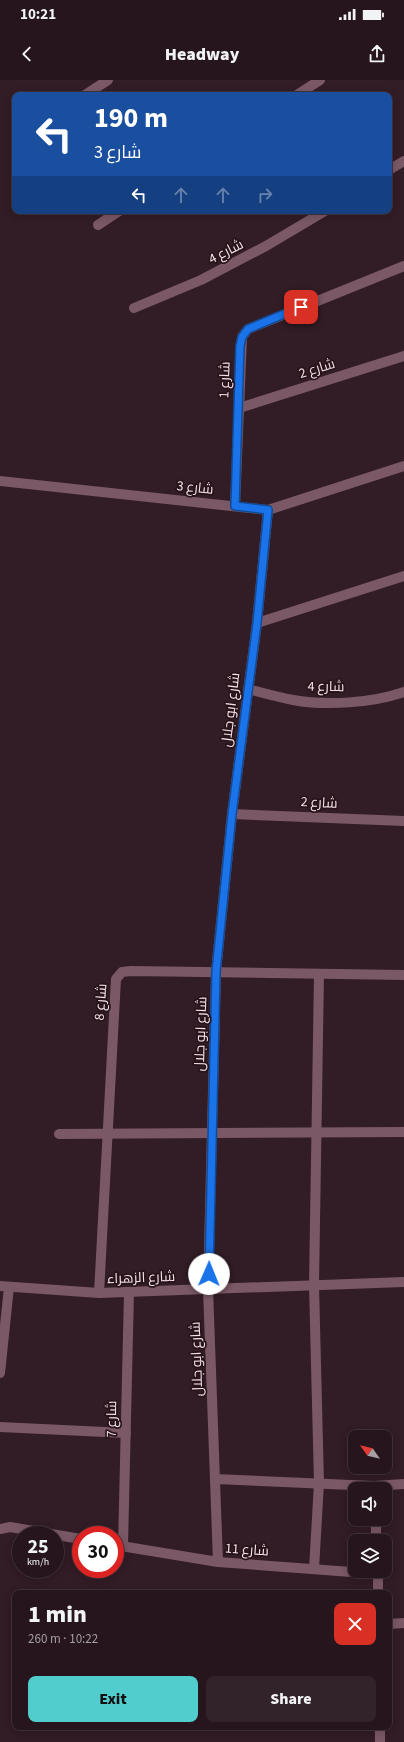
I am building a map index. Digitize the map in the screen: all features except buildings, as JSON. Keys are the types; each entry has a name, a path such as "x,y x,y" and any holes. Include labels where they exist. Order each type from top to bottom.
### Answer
{"street":[{"path":"90,92 108,80"},
{"path":"302,92 320,80"},
{"path":"392,168 404,161"},
{"path":"98,225 114,214"},
{"name":"شارع 4","path":"134,308 208,276 266,246 320,214"},
{"name":"شارع 1","path":"235,506 240,346 242,337 248,329 404,266"},
{"name":"شارع 2","path":"239,408 404,356"},
{"name":"شارع 3","path":"0,481 268,510 404,466"},
{"name":"شارع ابو جلال","path":"218,1562 208,1289 216,972 232,814 257,623 268,510"},
{"path":"257,623 404,576"},
{"name":"شارع 4","path":"248,689 295,700 344,702 392,696 404,692"},
{"name":"شارع 2","path":"232,814 404,821"},
{"name":"شارع 8","path":"99,1293 116,979 122,972 404,975"},
{"path":"314,1569 319,1483 314,1285 319,974"},
{"path":"59,1134 404,1132"},
{"name":"شارع الزهراء","path":"4,1286 99,1293 404,1282"},
{"path":"0,1372 4,1286"},
{"name":"شارع 7","path":"120,1526 126,1433 129,1292"},
{"path":"0,1427 126,1433"},
{"path":"215,1479 348,1485"},
{"path":"392,1485 404,1484"},
{"path":"0,1529 10,1527 72,1537"},
{"name":"شارع 11","path":"124,1546 218,1562 348,1571"},
{"path":"378,1578 378,1590"},
{"path":"392,1624 404,1623"},
{"path":"380,1730 380,1742"}],"route":[{"path":"209,1274 216,972 232,814 257,623 268,510 235,506 240,346 242,337 248,329 301,307"}]}
